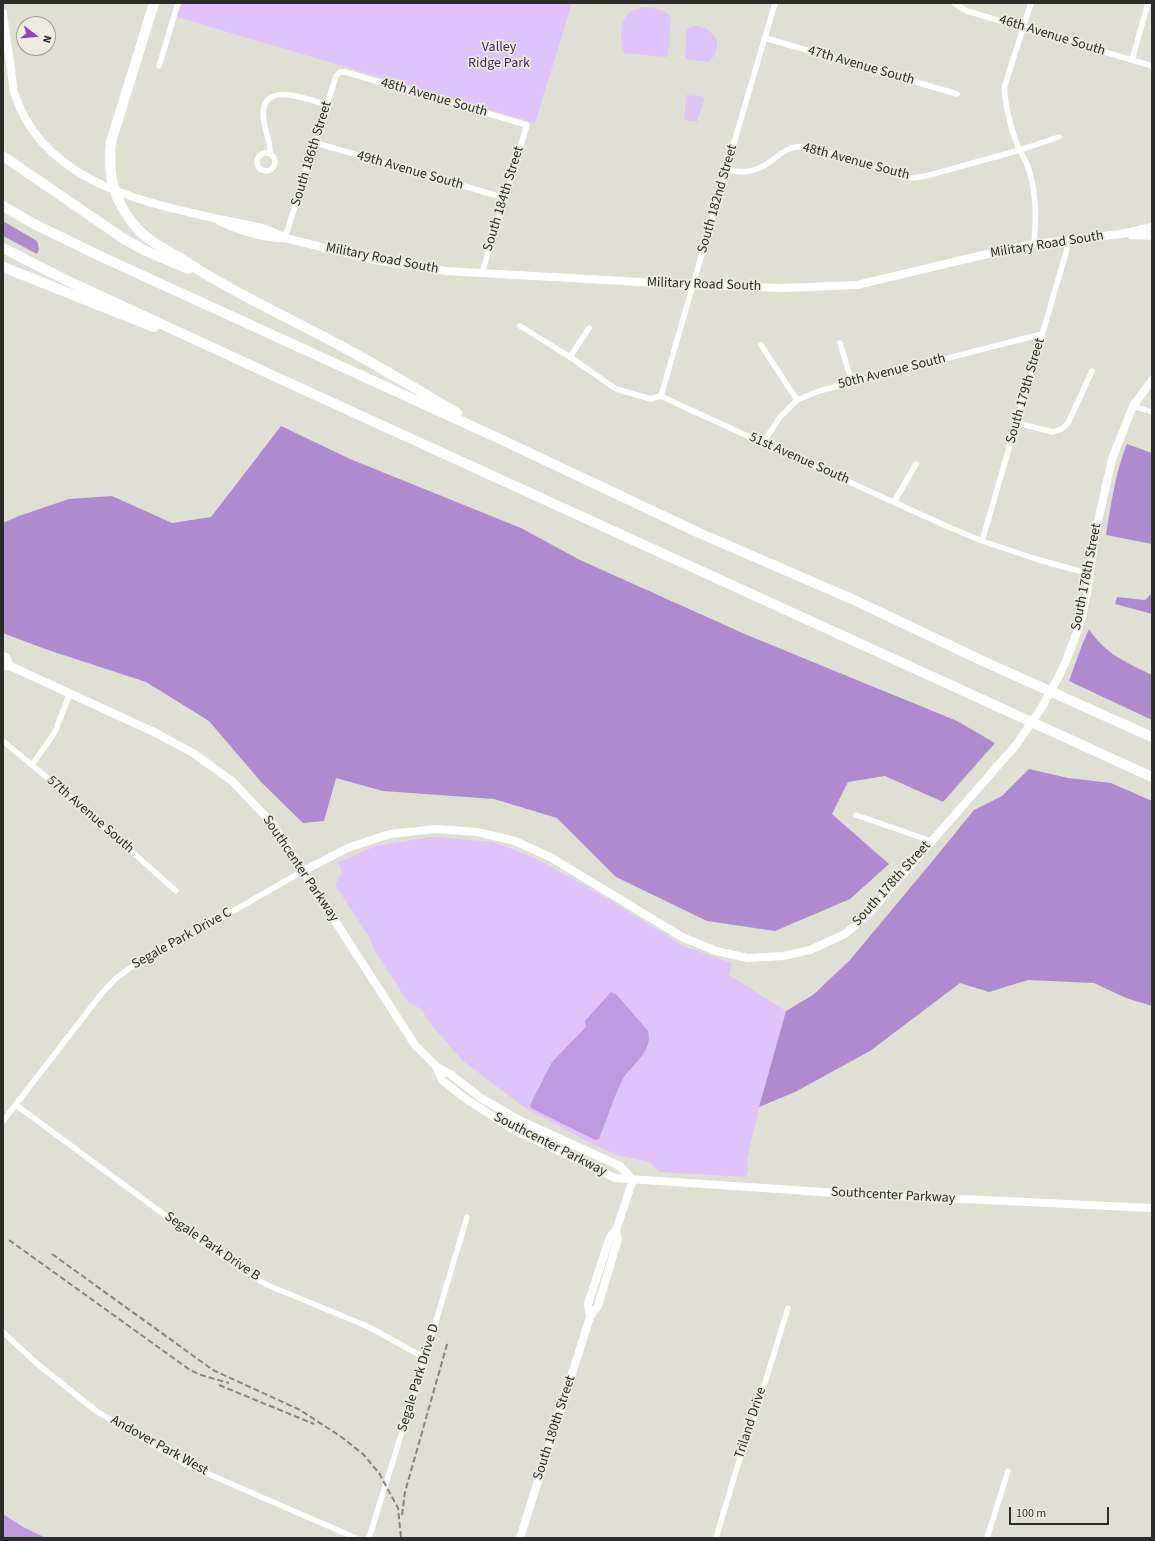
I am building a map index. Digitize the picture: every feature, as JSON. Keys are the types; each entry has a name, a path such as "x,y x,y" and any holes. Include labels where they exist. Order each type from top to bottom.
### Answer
{"highway":[{"path":"154,3 111,142 109,163 111,178 117,199 132,222 145,237 212,279 381,368 500,439"},
{"path":"3,156 124,239 146,251 212,279"},
{"path":"3,206 34,224 102,257 500,439 697,532 854,600 978,659 1152,737"},
{"path":"3,248 66,280 228,355 1152,777"},
{"path":"3,268 228,355"}],"main road":[{"name":"Military Road South","path":"3,13 14,92 18,104 26,121 38,137 61,161 111,190 147,202 212,218 229,226 255,234 277,239 285,238 375,260 446,271 693,285 782,288 857,285 1034,244 1121,234 1152,227"},
{"name":"Military Road South","path":"1121,234 1152,236"},
{"name":"South 178th Street","path":"303,871 350,847 390,834 436,830 477,832 515,841 552,858 682,937 716,951 748,958 783,956 810,950 845,934 869,912 1016,745 1042,707 1066,661 1081,621 1090,574 1096,530 1116,445 1133,406 1152,380"},
{"name":"Southcenter Parkway","path":"3,656 6,657 7,666 154,732 193,753 232,781 272,823 415,1045 437,1067 450,1074 481,1098 521,1121 620,1166 633,1180"},
{"name":"Southcenter Parkway","path":"437,1067 442,1080 463,1097 512,1129 615,1178 837,1193 1152,1208"},
{"name":"South 180th Street","path":"520,1538 590,1317 588,1304 590,1297 610,1237 616,1230 633,1180"}],"street":[{"path":"159,66 178,3"},
{"name":"South 182nd Street","path":"661,396 775,3"},
{"name":"46th Avenue South","path":"954,3 967,11 1152,66"},
{"path":"1031,3 1005,85 1004,95 1034,191 1036,205 1034,244"},
{"path":"1132,60 1148,3"},
{"name":"47th Avenue South","path":"765,38 956,94"},
{"name":"48th Avenue South","path":"340,72 527,125"},
{"name":"South 186th Street","path":"285,238 336,76 340,72"},
{"path":"270,154 271,148 263,120 264,108 266,102 270,98 276,95 287,94 327,105"},
{"name":"South 184th Street","path":"482,273 527,125"},
{"name":"48th Avenue South","path":"726,170 739,172 758,169 787,149 801,146 810,147 903,177 912,178 926,176 1020,150 1059,137"},
{"name":"49th Avenue South","path":"316,143 504,198"},
{"name":"South 179th Street","path":"982,541 1067,249 1066,241"},
{"name":"51st Avenue South","path":"520,326 616,389 651,399 661,396 982,541 1036,559 1090,574"},
{"path":"570,358 589,328"},
{"name":"50th Avenue South","path":"763,443 780,417 797,400 819,391 1042,334"},
{"path":"840,344 852,382"},
{"path":"761,345 797,400"},
{"path":"1017,423 1053,432 1062,429 1068,423 1092,371"},
{"path":"1133,406 1152,412"},
{"path":"894,502 916,464"},
{"path":"32,765 55,732 70,693"},
{"name":"57th Avenue South","path":"3,741 176,891"},
{"path":"856,815 931,841"},
{"name":"Segale Park Drive C","path":"3,1121 102,993 115,979 148,955 214,922 303,871"},
{"name":"Segale Park Drive B","path":"16,1105 204,1244 265,1284 368,1327 425,1358"},
{"name":"Segale Park Drive D","path":"369,1538 467,1217"},
{"name":"Triland Drive","path":"716,1538 745,1441 752,1425 788,1308"},
{"name":"Andover Park West","path":"3,1332 34,1361 96,1411 185,1464 356,1538"},
{"path":"987,1538 1008,1471"}],"green space":[{"name":"Valley Ridge Park","path":"182,3 572,3 535,123 177,17"},
{"path":"643,7 661,10 671,17 668,55 666,57 624,53 621,33 625,18 632,11"},
{"path":"695,26 708,30 716,39 717,50 709,62 686,59 685,57 687,29"},
{"path":"686,95 705,97 697,122 684,120"},
{"path":"431,837 494,842 537,859 613,902 683,946 732,963 729,975 786,1011 759,1107 747,1160 748,1171 746,1177 659,1172 650,1162 617,1155 583,1139 524,1107 463,1061 433,1027 421,1009 408,1002 375,951 368,935 335,885 342,873 339,862 376,846"}],"shaded area":[{"path":"3,221 37,241 39,249 37,254 3,236"},
{"path":"281,426 350,459 521,528 580,560 747,635 957,721 995,743 943,802 885,776 848,782 832,814 889,864 850,899 775,931 707,921 616,877 557,818 494,799 383,791 336,778 324,821 303,823 261,782 209,721 146,682 45,649 3,633 3,523 69,499 112,496 172,523 211,517"},
{"path":"1127,444 1152,453 1152,544 1106,535 1116,478"},
{"path":"1152,593 1152,614 1115,604 1117,597 1145,600"},
{"path":"1089,629 1110,652 1125,662 1152,675 1152,720 1069,681"},
{"path":"1029,769 1068,778 1111,783 1152,801 1152,1006 1126,998 1094,983 1028,980 989,992 960,983 870,1051 795,1092 759,1107 786,1011 813,995 850,960 974,810 1002,796"},
{"path":"611,992 617,995 648,1031 649,1038 645,1051 623,1079 599,1139 595,1140 531,1108 530,1105 552,1062 586,1027 585,1021"},
{"path":"3,1514 25,1528 46,1538 3,1537"}],"railway":[{"path":"9,1240 190,1370 201,1375 229,1383"},
{"path":"52,1254 213,1370 300,1410 340,1436 363,1454 379,1473 398,1508 401,1538"},
{"path":"402,1515 405,1492 448,1341"},
{"path":"219,1385 314,1424"}]}
